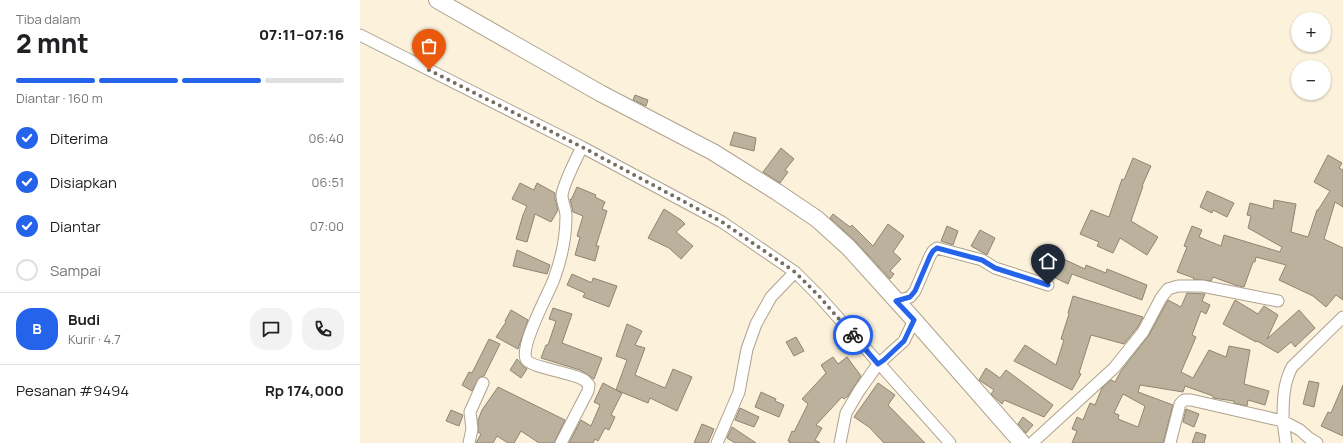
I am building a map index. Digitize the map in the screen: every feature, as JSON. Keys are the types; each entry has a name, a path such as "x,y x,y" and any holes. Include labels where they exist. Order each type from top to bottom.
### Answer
{"street":[{"path":"437,0 600,93 713,152 817,219 849,248 1022,443"},
{"path":"360,35 582,147 722,222 795,272 881,362 950,443"},
{"path":"561,443 588,391 589,385 582,379 546,367 535,366 528,362 525,358 525,349 530,330 543,306 554,278 563,243 566,215 562,195 582,147"},
{"path":"896,301 910,297 915,291 930,256 937,248 982,260 995,268 1048,285"},
{"path":"717,443 739,392 747,349 756,324 771,297 795,272"},
{"path":"1032,443 1114,368 1143,332 1161,298 1168,289 1178,286 1202,286 1278,301"},
{"path":"1286,443 1283,421 1284,390 1288,373 1292,367 1343,317"},
{"path":"840,443 846,414 859,391 881,362 904,341 914,320"},
{"path":"469,443 472,429 470,412 483,383"},
{"path":"1170,443 1180,404 1185,400 1207,403 1283,421 1300,430 1317,443"}],"building":[{"path":"635,95 648,100 646,106 633,100"},
{"path":"734,132 756,138 754,151 730,145"},
{"path":"781,148 794,159 785,170 788,172 780,183 763,172"},
{"path":"1328,155 1342,163 1339,168 1343,170 1343,207 1335,202 1324,239 1343,248 1343,300 1336,295 1326,307 1313,296 1279,280 1286,265 1256,257 1244,287 1213,277 1211,281 1193,279 1194,278 1177,272 1187,247 1184,246 1192,226 1202,230 1199,237 1221,246 1224,235 1280,252 1282,247 1248,228 1251,216 1247,215 1250,203 1273,209 1274,200 1296,204 1291,232 1308,237 1317,210 1330,191 1314,182"},
{"path":"1133,158 1151,166 1142,186 1131,221 1158,237 1147,255 1120,238 1113,253 1097,246 1099,242 1080,234 1091,210 1109,217 1122,179 1124,180"},
{"path":"520,183 534,190 537,183 555,193 558,210 551,222 535,214 527,242 516,239 527,206 512,199"},
{"path":"577,187 596,195 595,197 605,202 602,209 607,211 596,246 599,246 595,261 575,255 580,237 577,236 583,216 573,212 570,199 571,200"},
{"path":"1207,191 1234,203 1227,217 1213,210 1212,213 1200,207"},
{"path":"664,209 685,224 676,232 693,246 681,259 669,248 648,238"},
{"path":"833,214 850,227 852,225 873,246 888,224 904,236 893,252 901,259 890,271 894,274 890,279 856,242 830,218"},
{"path":"947,226 958,231 953,245 941,241"},
{"path":"980,230 995,238 987,255 971,246"},
{"path":"517,250 550,265 547,274 513,266"},
{"path":"1047,253 1085,269 1086,265 1106,273 1107,269 1147,285 1142,300 1072,274 1068,284 1039,270"},
{"path":"572,274 590,282 592,282 593,278 617,286 609,307 583,297 585,293 567,285"},
{"path":"1187,293 1205,294 1202,301 1210,305 1206,314 1201,311 1192,335 1196,337 1181,372 1193,378 1209,350 1226,357 1229,346 1250,350 1244,384 1269,391 1265,405 1248,400 1247,406 1234,403 1234,401 1213,398 1213,396 1185,386 1183,392 1140,385 1138,392 1173,405 1163,443 1072,443 1077,431 1072,429 1077,417 1083,420 1090,403 1095,405 1102,388 1111,380 1115,382 1121,371 1149,335 1168,300 1181,307","holes":["1123,394 1145,406 1138,427 1118,419 1119,415 1114,413"]},
{"path":"1073,296 1143,317 1137,328 1124,344 1091,335 1079,373 1081,374 1072,390 1014,361 1025,345 1056,365 1064,340 1061,339"},
{"path":"1235,300 1258,314 1264,306 1278,315 1267,339 1299,310 1315,328 1295,347 1291,342 1278,353 1223,324"},
{"path":"553,308 572,314 562,343 602,358 594,379 580,370 541,358 546,345 548,345 556,321 549,319"},
{"path":"511,310 528,320 518,349 496,337 506,322 505,321"},
{"path":"627,324 642,331 635,345 645,348 635,375 665,388 673,369 692,377 677,411 650,398 648,403 616,390 627,360 616,356"},
{"path":"796,337 804,351 794,356 786,342"},
{"path":"489,339 500,344 484,376 479,378 472,391 462,385 469,372 472,373"},
{"path":"833,357 838,364 847,357 861,376 848,396 844,399 842,397 816,425 822,428 815,440 820,443 789,443 790,441 788,441 792,431 794,432 808,404 802,399 826,373 821,365"},
{"path":"517,359 527,369 521,378 510,370"},
{"path":"986,368 1000,378 1006,370 1053,405 1044,417 1004,400 1002,404 991,394 994,390 979,380"},
{"path":"1309,381 1319,383 1314,407 1303,404"},
{"path":"603,383 622,393 611,415 615,417 609,430 605,428 598,441 595,439 593,443 569,443 581,420 591,426 600,405 594,402"},
{"path":"878,383 895,395 888,405 925,443 884,443 869,427 854,417"},
{"path":"1343,385 1343,436 1321,426 1328,412 1331,413"},
{"path":"498,387 565,420 554,443 539,443 521,431 514,443 508,443 497,436 493,443 476,443 481,434 478,432 478,420 482,410"},
{"path":"761,392 776,399 775,401 784,405 779,417 755,407"},
{"path":"740,408 759,417 754,427 735,420"},
{"path":"1186,409 1199,414 1194,427 1183,422"},
{"path":"451,410 463,415 459,426 446,421"},
{"path":"1023,417 1033,425 1026,433 1018,424"},
{"path":"702,424 714,429 708,443 694,443"},
{"path":"732,427 756,443 735,443 727,438"},
{"path":"1196,432 1206,435 1204,443 1192,443"}],"way so far":[{"path":"429,70 582,147 722,222 795,272 818,295 853,335"}],"route":[{"path":"853,335 878,364 904,341 914,320 896,301 910,297 915,291 930,256 937,248 982,260 995,268 1048,285"}]}
